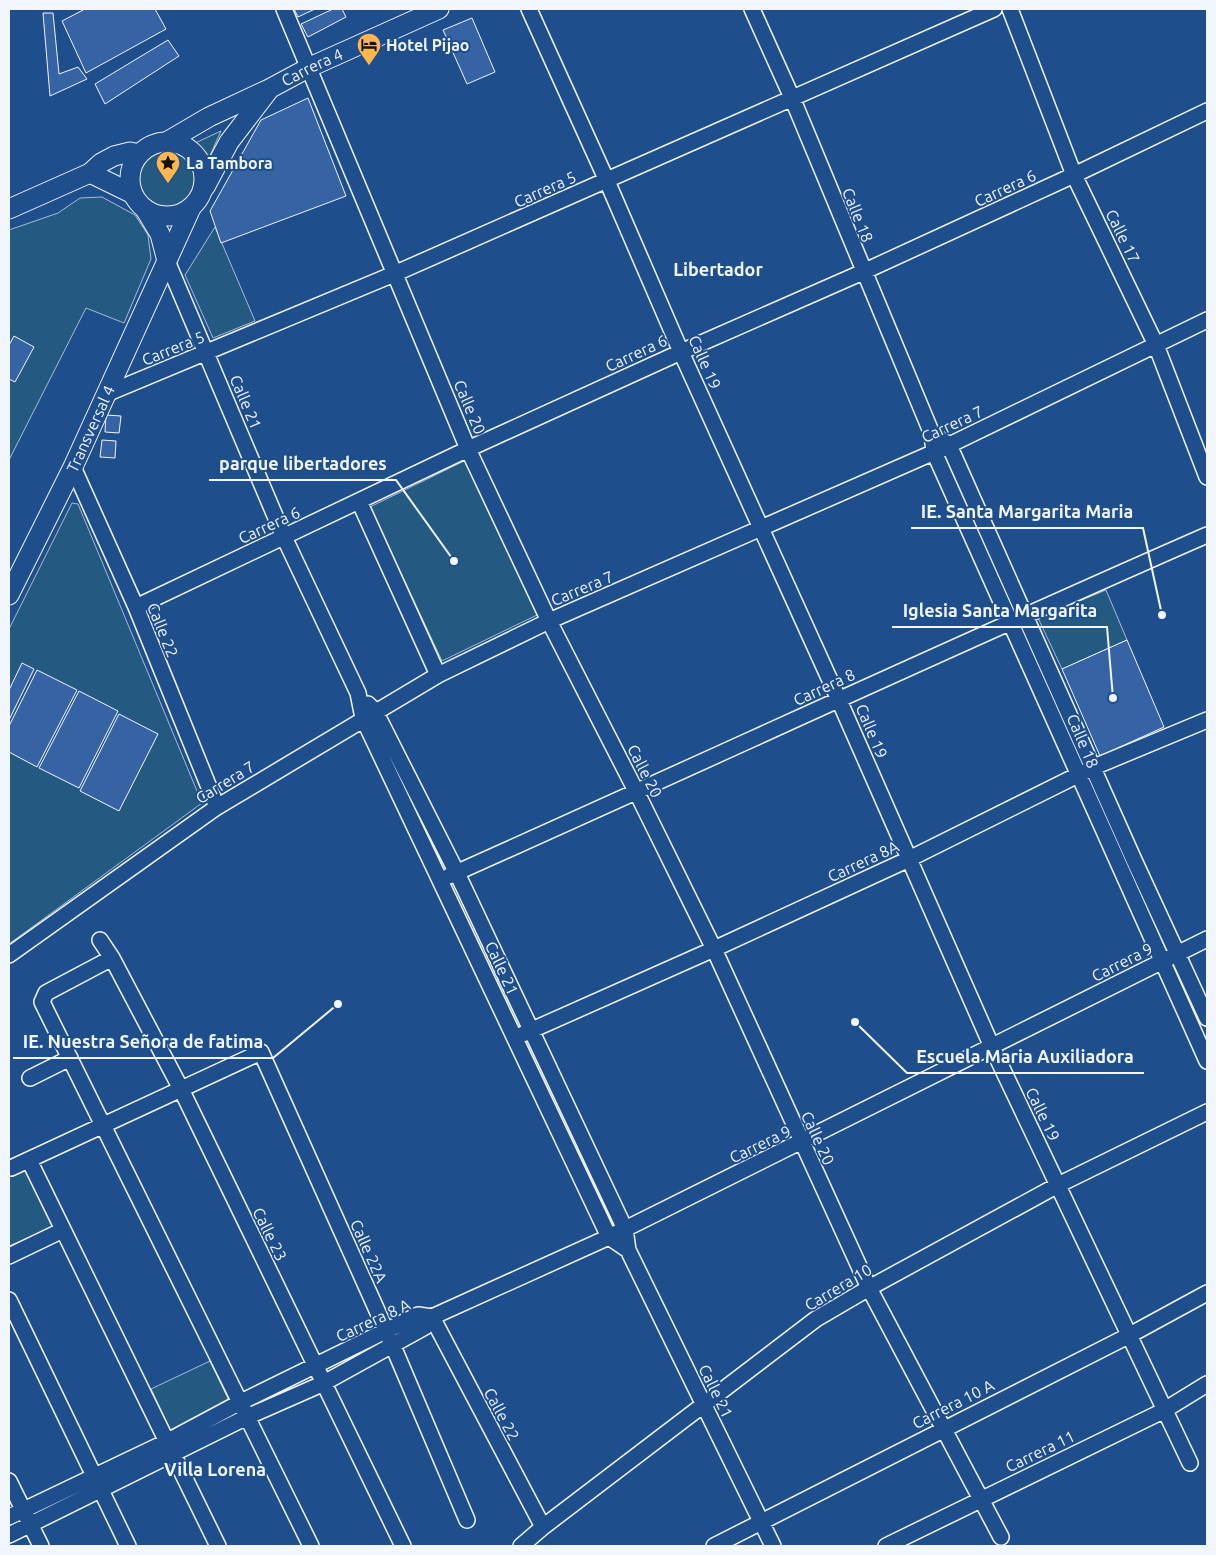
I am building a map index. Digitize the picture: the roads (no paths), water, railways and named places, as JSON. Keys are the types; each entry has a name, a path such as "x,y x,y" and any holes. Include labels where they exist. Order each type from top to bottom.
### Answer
{"main road":[{"name":"Carrera 4","path":"168,141 209,117 269,89 310,67 439,9"},
{"name":"Carrera 4","path":"203,190 229,142 269,89"},
{"path":"90,174 139,201 160,216 176,215 191,208 203,190 204,173 198,157 180,143 168,141 153,144 139,154 130,173 139,201 160,234 167,261"},
{"path":"9,208 90,174 101,163 114,156 130,152 139,154"},
{"name":"Transversal 4","path":"9,595 73,468 191,208"}],"street":[{"name":"Calle 20","path":"284,9 310,67 468,449 549,621 714,949 801,1143 869,1288 944,1427 1000,1537"},
{"name":"Calle 19","path":"529,9 607,181 680,352 763,529 839,700 907,860 992,1047 1163,1411 1190,1464"},
{"name":"Calle 18","path":"752,9 793,100 932,434 934,452 1207,1061"},
{"name":"Carrera 5","path":"106,394 206,354 394,274 793,100 994,9"},
{"name":"Calle 17","path":"1010,9 1074,175 1156,345 1207,477"},
{"name":"Carrera 6","path":"136,607 468,449 680,352 863,272 1074,175 1207,111"},
{"name":"Calle 21","path":"167,261 284,537 358,693 457,873 625,1229 628,1250 773,1546"},
{"name":"Carrera 7","path":"9,954 217,807 369,714 438,675 549,621 763,529 934,452 1207,320"},
{"path":"932,434 949,445"},
{"name":"Calle 18","path":"949,445 1134,860 1207,1018"},
{"name":"Calle 22","path":"73,468 136,607 217,807"},
{"path":"359,501 438,675"},
{"path":"970,534 986,527"},
{"name":"Carrera 8","path":"441,880 637,793 1025,614 1207,536"},
{"path":"1044,695 1058,689"},
{"name":"Calle 21","path":"369,714 441,880 609,1237 628,1250"},
{"name":"Carrera 8A","path":"516,1038 907,860 1094,767 1207,720"},
{"path":"1119,866 1134,860"},
{"name":"Carrera 9","path":"432,1317 609,1237 801,1143 1207,939"},
{"name":"Calle 23","path":"100,940 112,958 180,1089 322,1384 403,1546"},
{"path":"112,958 46,992 42,1002 311,1546"},
{"name":"Calle 22A","path":"180,1089 261,1052 393,1346 467,1520"},
{"path":"30,1078 70,1058"},
{"path":"11,1168 180,1089"},
{"name":"Carrera 10","path":"520,1546 816,1319 1058,1185 1207,1112"},
{"path":"29,1160 218,1546"},
{"path":"9,1256 64,1230"},
{"name":"Carrera 10 A","path":"714,1546 944,1427 1128,1336 1207,1293"},
{"path":"9,1300 128,1546"},
{"name":"Carrera 8 A","path":"9,1535 20,1518 170,1448 322,1384 425,1327 432,1317 418,1315 239,1403 170,1448"},
{"name":"Calle 22","path":"432,1317 543,1527"},
{"name":"Carrera 11","path":"886,1546 981,1498 1163,1411 1207,1384"},
{"path":"9,1481 20,1518 41,1546"}],"place":[{"name":"Hotel Pijao","path":"369,66"},
{"name":"La Tambora","path":"168,184"},
{"name":"parque libertadores","path":"454,561"},
{"name":"IE. Santa Margarita Maria","path":"1162,615"},
{"name":"Iglesia Santa Margarita","path":"1113,698"},
{"name":"IE. Nuestra Señora de fatima","path":"338,1004"},
{"name":"Escuela Maria Auxiliadora","path":"855,1022"}],"district":[{"name":"Libertador","path":"718,269"},
{"name":"Villa Lorena","path":"215,1469"}]}
